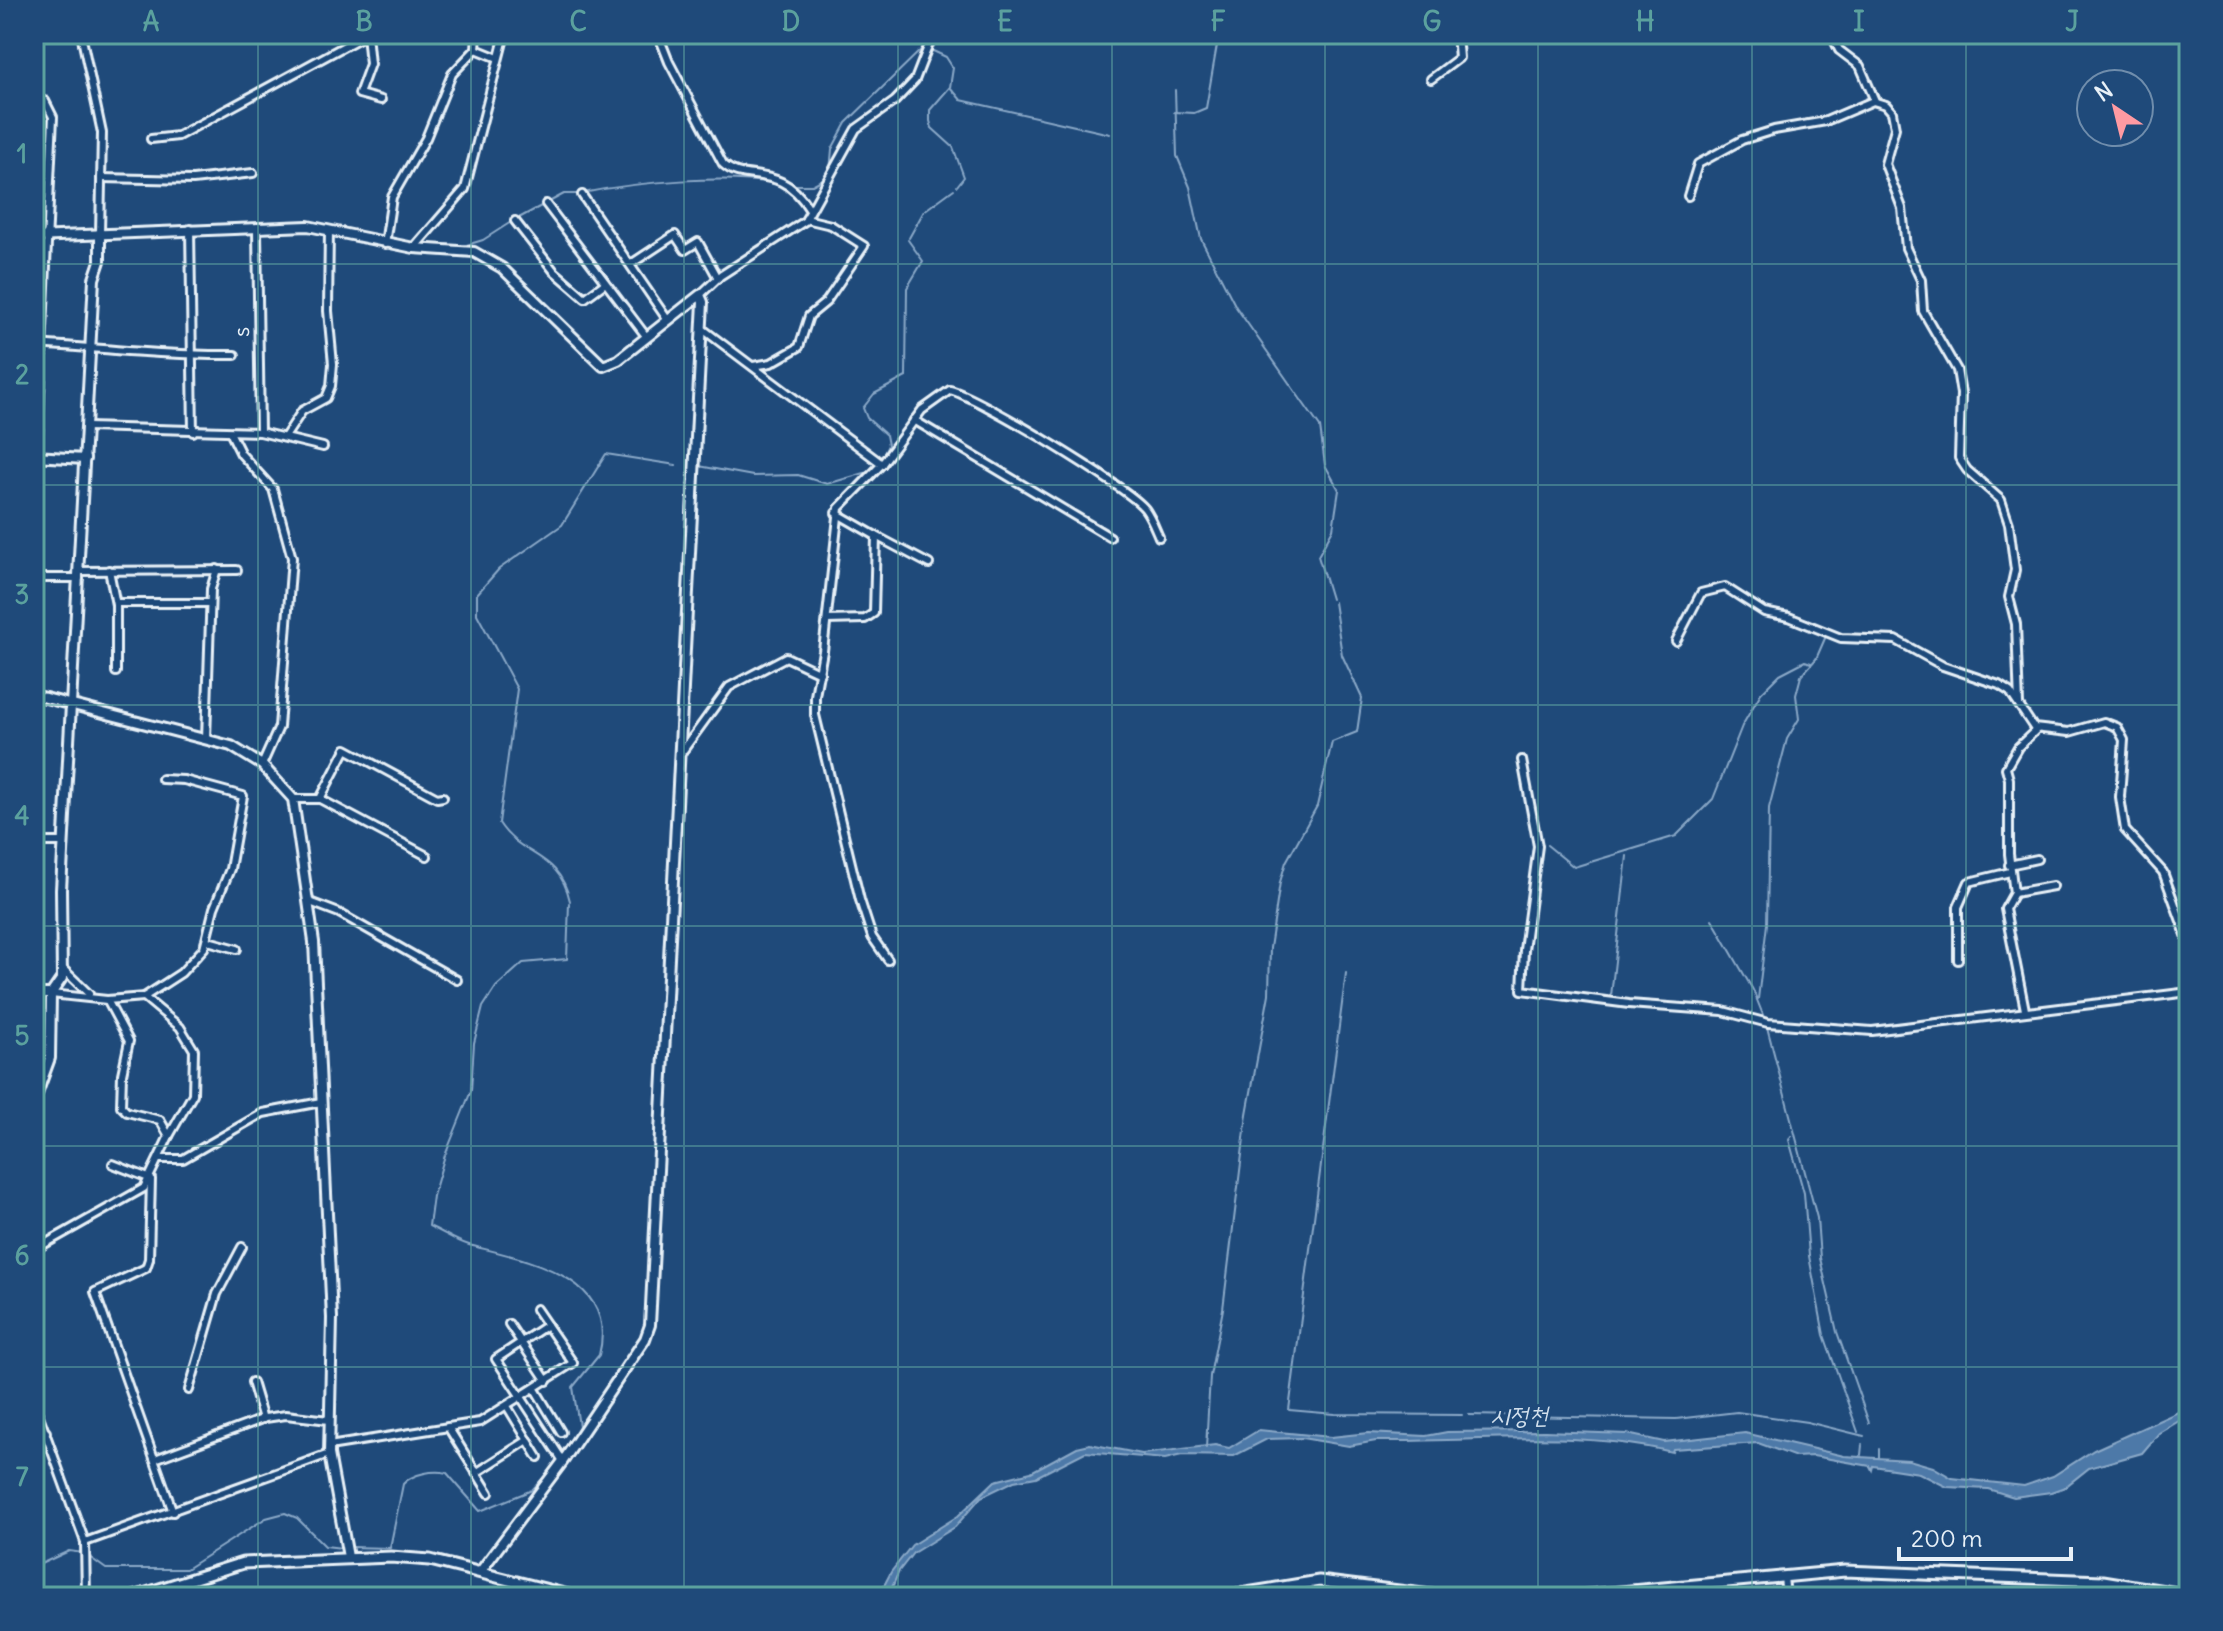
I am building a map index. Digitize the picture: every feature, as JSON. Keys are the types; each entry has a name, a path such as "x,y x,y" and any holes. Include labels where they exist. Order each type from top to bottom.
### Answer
{"main road":[{"path":"134,1597 232,1565 348,1557 418,1559 576,1597"},
{"path":"1567,1597 1866,1571 2103,1581 2189,1595"},
{"path":"1222,1597 1313,1581 1381,1593 1447,1597"}],"street":[{"path":"34,1102 50,1058 51,994 61,983 71,705 100,233 101,120 81,34"},
{"path":"151,139 178,136 367,34 370,64 359,94 381,100"},
{"path":"385,244 392,197 426,137 452,74 476,49 477,34"},
{"path":"414,248 428,237 465,189 505,34"},
{"path":"658,34 669,62 723,164 730,169 781,180 809,209"},
{"path":"34,237 308,226 385,244 474,252 490,259 601,365 613,362 718,278 806,219 856,129 895,101 915,80 933,34"},
{"path":"1431,79 1459,58 1457,34"},
{"path":"1831,34 1839,50 1860,66 1875,101 1889,108 1895,122 1885,164 1902,208 1906,248 1921,280 1923,311 1959,376 1959,458 1967,470 2001,500 2006,510 2015,570 2009,597 2016,624 2019,705"},
{"path":"476,49 498,58"},
{"path":"34,100 45,101 53,117 38,345 35,456 85,459"},
{"path":"1688,196 1695,182 1696,166 1728,146 1774,130 1826,121 1875,101"},
{"path":"101,178 193,180 253,173"},
{"path":"582,195 667,319"},
{"path":"546,204 646,336"},
{"path":"753,366 771,363 799,347 809,316 826,302 864,246 831,225 806,219"},
{"path":"515,221 554,271 585,298 604,284"},
{"path":"190,229 193,432"},
{"name":"s","path":"257,230 260,432"},
{"path":"285,437 302,411 326,398 331,386 329,230"},
{"path":"631,264 675,235 685,250 698,242 718,278"},
{"path":"480,1572 563,1461 645,1339 650,1325 704,330 705,306 700,295"},
{"path":"704,330 882,464"},
{"path":"38,345 235,355"},
{"path":"888,960 867,927 814,705 827,620 836,513 882,464 914,420 946,392 958,392 1123,492 1146,511 1159,537"},
{"path":"914,420 1110,537"},
{"path":"87,427 231,434 260,432 323,447"},
{"path":"231,434 241,454 273,489 292,558 279,723 262,765"},
{"path":"836,513 929,564"},
{"path":"827,620 871,618 876,536"},
{"path":"206,739 210,603 217,569"},
{"path":"109,570 116,603 116,672"},
{"path":"34,578 109,570 237,570"},
{"path":"1676,641 1701,593 1725,587 1764,612 1789,617 1829,634 1850,639 1887,638 1905,644 1943,666 2005,688 2037,729 2069,732 2104,722 2122,731 2120,797 2125,830 2163,872 2189,943"},
{"path":"116,603 210,603"},
{"path":"679,756 734,683 786,657 820,673"},
{"path":"34,695 231,746 262,765 293,799 310,902 332,1318 329,1450 348,1557"},
{"path":"2025,1010 2005,911 2014,893 2010,868 2006,764 2037,729"},
{"path":"320,799 346,749 437,798 443,797"},
{"path":"1522,760 1538,846 1524,950 1522,990 1629,1004 1723,1011 1766,1023 1872,1031 2189,992"},
{"path":"34,994 91,996 107,1000 144,997 190,966 208,941 214,908 230,869 243,796 184,780 162,779"},
{"path":"293,799 320,799 427,856"},
{"path":"34,842 64,842"},
{"path":"1958,960 1958,907 1969,882 2037,859"},
{"path":"2014,893 2053,886"},
{"path":"310,902 339,913 457,980"},
{"path":"208,941 237,949"},
{"path":"60,963 70,978 91,996"},
{"path":"144,997 180,1027 194,1050 193,1094 169,1136 151,1179 148,1266 95,1292 173,1512"},
{"path":"107,1000 129,1041 122,1074 121,1106 127,1112 160,1120 169,1136"},
{"path":"159,1159 183,1159 263,1113 321,1102"},
{"path":"113,1164 151,1179"},
{"path":"34,1250 139,1191 151,1179"},
{"path":"189,1390 217,1294 242,1247"},
{"path":"85,1542 173,1512 329,1450 480,1422 573,1363 536,1309"},
{"path":"509,1324 547,1381"},
{"path":"547,1325 496,1359 563,1461"},
{"path":"252,1382 263,1419"},
{"path":"535,1389 561,1432"},
{"path":"34,1402 85,1542 86,1597"},
{"path":"507,1406 538,1457"},
{"path":"155,1459 263,1419 286,1415 329,1420"},
{"path":"448,1427 489,1493"},
{"path":"34,1437 46,1432"},
{"path":"476,1473 528,1440"},
{"path":"1784,1577 1786,1597"}],"water":[{"path":"2189,1407 2189,1415 2159,1433 2142,1453 2089,1468 2065,1487 2051,1492 2014,1497 1988,1489 1947,1487 1919,1473 1873,1466 1872,1470 1870,1466 1813,1456 1796,1457 1758,1443 1673,1449 1672,1452 1635,1445 1561,1439 1376,1441 1349,1446 1302,1438 1267,1439 1234,1456 1182,1455 1165,1459 1085,1452 1036,1477 1014,1481 981,1497 955,1527 913,1553 899,1571 888,1597 878,1597 891,1572 912,1545 958,1516 995,1481 1031,1472 1077,1447 1090,1444 1142,1454 1215,1445 1229,1448 1259,1430 1331,1437 1368,1433 1426,1436 1447,1432 1545,1431 1627,1434 1664,1442 1745,1433 1844,1456 1909,1460 1933,1467 1952,1478 2024,1486 2053,1476 2094,1450"}],"waterway":[{"path":"876,34 884,40 892,34"},
{"path":"1174,112 1194,113 1206,108 1219,34"},
{"path":"830,171 832,149 846,123 927,44"},
{"path":"931,50 946,57 953,68 950,87 930,110 930,121 932,128 953,147 964,177 957,186"},
{"path":"950,87 961,100 1110,134"},
{"path":"1175,90 1177,156 1190,187 1201,239 1236,307 1320,427 1325,465 1339,490 1333,529 1318,556 1331,599"},
{"path":"792,185 812,185 827,177"},
{"path":"583,193 681,181 734,180 779,184"},
{"path":"909,238 924,211 954,189"},
{"path":"549,202 564,194 579,194"},
{"path":"517,219 543,205"},
{"path":"460,247 483,240 511,222"},
{"path":"882,458 888,445 886,435 867,418 863,408 874,394 906,377 907,288 923,261 908,240"},
{"path":"570,901 558,873 508,835 499,823 517,689 477,614 477,594 499,569 562,525 606,454 676,465"},
{"path":"699,466 753,476 798,475 827,484 868,472 877,464"},
{"path":"1206,1448 1210,1376 1223,1309 1247,1114 1269,994 1270,948 1280,882 1286,862 1317,806 1332,742 1357,732 1362,698 1342,655 1334,602"},
{"path":"1758,999 1767,924 1769,808 1787,739 1799,719 1796,695 1801,676 1816,659 1826,636"},
{"path":"1547,845 1574,867 1676,836 1713,799 1742,726 1761,693 1780,674 1805,661 1811,663"},
{"path":"1611,996 1627,856"},
{"path":"446,1153 471,1091 474,1043 483,1007 496,987 523,963 567,959 569,903"},
{"path":"1712,919 1753,990 1765,1020"},
{"path":"1346,973 1289,1410 1335,1414 1462,1415"},
{"path":"1767,1027 1817,1218 1820,1258 1837,1332 1869,1423"},
{"path":"1791,1136 1789,1140 1804,1193 1809,1256 1824,1335 1858,1432"},
{"path":"445,1155 433,1196 429,1226 464,1243 515,1257 562,1275 581,1289 595,1306 602,1328 599,1355 573,1387 579,1426 574,1437"},
{"name":"시정천","path":"1469,1415 1676,1419 1737,1412 1807,1422 1864,1436"},
{"path":"1861,1455 1862,1445"},
{"path":"1879,1449 1879,1457"},
{"path":"350,1547 390,1548 403,1484 418,1475 447,1473 480,1511 532,1490 553,1467"},
{"path":"88,1556 106,1569 186,1569 266,1518 285,1513 297,1518 325,1546 342,1548"},
{"path":"34,1567 69,1551 83,1553"},
{"path":"1781,1582 1783,1597"}]}
